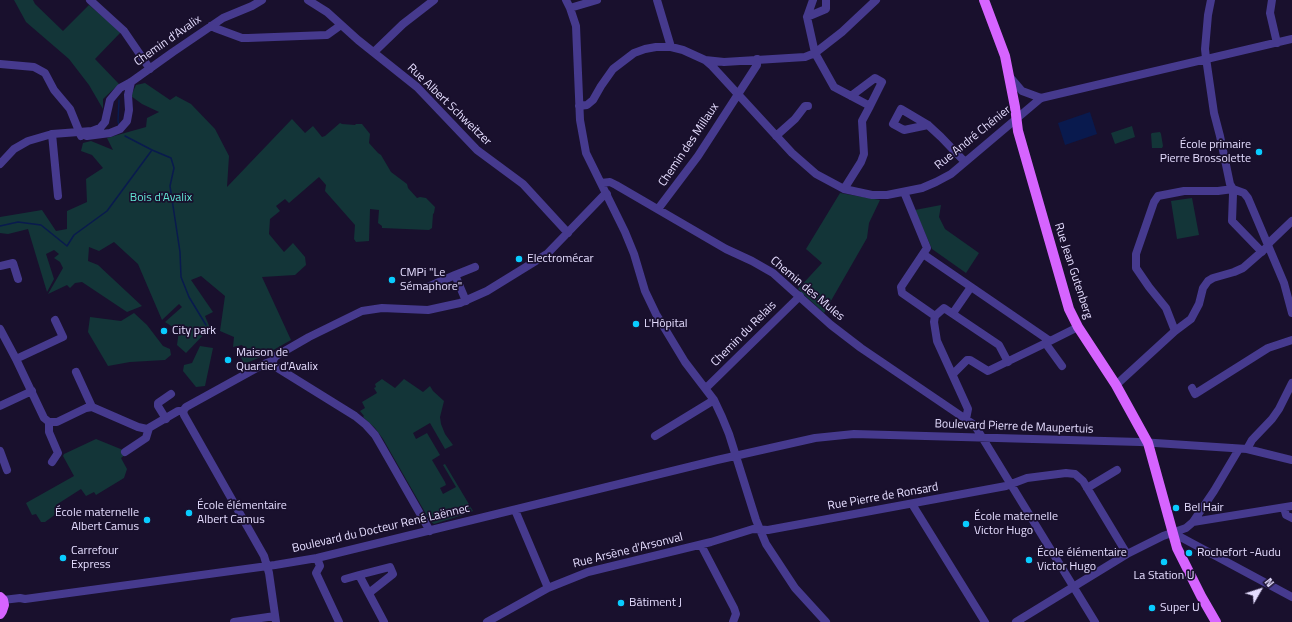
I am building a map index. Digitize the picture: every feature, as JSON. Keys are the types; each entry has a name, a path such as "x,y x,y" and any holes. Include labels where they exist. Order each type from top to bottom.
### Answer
{"main road":[{"name":"Rue Jean Gutenberg","path":"984,0 1005,56 1018,130 1070,310 1078,327 1116,385 1148,443 1178,550 1200,596 1216,622"}],"street":[{"path":"90,0 124,31 150,69"},
{"name":"Chemin d'Avalix","path":"80,134 100,128 105,122 110,100 120,88 131,82 223,18 252,6 262,0"},
{"name":"Rue Albert Schweitzer","path":"308,0 327,12 417,87 477,150 523,184 568,233"},
{"path":"374,52 403,24 434,0"},
{"path":"566,0 576,26 580,128 586,153 625,232 634,254 645,291 656,314 685,362 714,400 729,434 759,530 766,544 795,588 826,622"},
{"path":"570,8 598,0"},
{"path":"657,0 672,47"},
{"path":"813,0 807,17 815,53 834,87 870,106"},
{"path":"807,17 826,9 826,0"},
{"path":"579,106 588,105 593,100 613,69 634,53 645,49 672,47 694,54 705,60 724,62 805,57 815,53 842,32 876,0"},
{"path":"1211,0 1205,49 1214,113 1230,184 1234,190 1232,221 1262,252"},
{"path":"1272,0 1270,13 1277,42"},
{"path":"212,26 242,38 248,38 327,35 341,25"},
{"name":"Rue André Chénier","path":"705,60 805,166 816,174 844,189 872,195 887,195 922,188 951,174 1041,98 1292,39"},
{"name":"Chemin des Millaux","path":"658,209 698,156 737,93 757,65 758,59"},
{"path":"717,71 724,62"},
{"path":"0,64 34,66 45,73 54,90 70,109 80,134"},
{"path":"1009,76 1022,91 1041,98"},
{"path":"844,189 864,154 862,121 882,82 875,78 851,96"},
{"name":"Chemin d'Avalix","path":"0,164 21,144 33,140 80,134 110,133 120,129 127,122 129,110 128,95 131,82"},
{"path":"776,136 795,119 805,106 808,106"},
{"path":"928,125 964,162"},
{"path":"52,137 58,196"},
{"name":"Chemin d'Avalix","path":"0,169 22,148 52,137"},
{"name":"Chemin des Mules","path":"601,183 610,182 616,185 726,249 773,273 831,325 861,348 977,429 1095,622"},
{"path":"1175,332 1166,308 1136,268 1136,254 1154,202 1158,196 1184,191 1234,190 1244,193 1248,198 1284,282 1292,313"},
{"path":"904,192 927,248 901,287 902,293 935,316"},
{"path":"0,329 32,391 44,418 49,422 57,422 86,408 92,407 143,429 149,428 178,411 183,411 186,407 198,400 272,361 276,356 350,315 362,311 382,308 428,310 460,303 487,291 547,254 603,196 607,194"},
{"path":"1116,385 1175,332 1191,320 1199,304 1203,288 1208,281 1243,268 1262,252 1292,221"},
{"path":"923,254 1048,342 1062,366"},
{"path":"0,266 13,263 18,279"},
{"path":"430,286 475,267"},
{"path":"455,275 466,300"},
{"path":"953,313 971,287"},
{"name":"Chemin du Relais","path":"706,388 800,296"},
{"path":"966,420 968,409 937,341 934,322 935,316 944,308 953,313 999,345 1008,362"},
{"path":"16,359 63,336 54,320"},
{"path":"953,374 967,360 970,360 988,371 1078,327"},
{"path":"1192,388 1195,394 1268,348 1292,340"},
{"path":"272,361 276,367 355,416 366,425 375,435 430,531"},
{"path":"76,372 92,407"},
{"path":"1016,622 1127,554 1163,536 1186,528 1193,522 1243,449 1279,409 1292,383"},
{"path":"0,406 32,391"},
{"path":"166,418 158,406 158,403 171,394"},
{"path":"655,436 714,400"},
{"path":"183,411 263,554 267,566 275,619 234,622"},
{"path":"49,422 49,432 58,453 52,462"},
{"path":"125,452 146,438 149,428"},
{"name":"Boulevard Pierre de Maupertuis","path":"736,455 815,438 854,434 1148,443 1243,449 1292,460"},
{"path":"0,451 7,470"},
{"name":"Boulevard du Docteur René Laënnec","path":"2,605 10,605 26,599 317,558 736,455"},
{"path":"1087,488 1117,470"},
{"name":"Rue Pierre de Ronsard","path":"759,530 768,530 912,504 1006,486 1027,478 1066,473 1075,474 1083,481 1127,554"},
{"path":"912,504 985,622"},
{"path":"1193,522 1288,507 1286,515 1292,518"},
{"path":"515,510 548,588"},
{"name":"Rue Arsène d'Arsonval","path":"487,622 548,588 588,572 701,545 753,529 759,530"},
{"path":"1173,533 1292,597"},
{"path":"701,545 734,608 736,614 733,622"},
{"path":"317,558 320,566 316,573 339,622"},
{"path":"345,579 390,567 393,574 369,593"},
{"path":"359,575 384,622"}],"green space":[{"path":"14,0 33,0 35,4 63,31 89,5 121,32 95,59 119,84 103,99 103,109 89,85 69,59 26,22"},
{"name":"Bois d'Avalix","path":"145,83 170,100 176,96 191,104 215,129 229,156 227,187 292,119 305,133 313,126 322,137 340,123 355,125 362,124 370,134 369,143 381,155 391,172 407,184 408,188 417,198 426,198 435,207 432,228 429,230 382,228 382,226 378,223 379,210 370,209 369,241 356,242 354,239 355,225 325,191 326,185 319,177 289,203 285,199 276,206 280,211 270,219 269,234 284,252 293,243 305,257 306,265 295,275 262,277 291,340 261,357 244,364 239,353 245,349 242,345 233,347 234,337 220,331 225,296 201,276 191,280 213,312 205,316 210,328 186,353 177,345 179,331 165,322 182,307 179,304 162,320 138,264 114,242 99,251 89,247 88,261 98,265 142,306 127,312 82,282 75,283 70,288 67,285 48,294 63,268 60,262 54,258 59,254 54,250 46,254 54,279 47,292 28,229 8,234 0,233 0,217 42,210 56,231 67,229 67,211 87,202 86,179 103,168 92,155 81,151 83,143 91,141 113,150 107,138 146,127 147,118 159,112 142,104 131,96 136,85"},
{"path":"1132,126 1135,137 1115,144 1111,133"},
{"path":"1160,132 1163,146 1162,148 1152,148 1151,134"},
{"path":"840,193 880,200 869,223 867,238 824,313 798,289 822,263 806,249"},
{"path":"1192,198 1199,235 1177,239 1171,201"},
{"path":"941,205 939,217 945,229 979,253 966,273 932,249 915,210"},
{"path":"134,313 147,325 163,346 170,349 171,355 165,360 130,362 108,366 88,332 90,317 121,321"},
{"path":"200,346 213,348 205,386 196,387 183,371 184,365 192,363"},
{"path":"382,379 395,388 404,379 423,392 430,386 433,391 444,401 440,417 441,424 445,434 453,445 445,449 430,423 413,433 416,439 427,433 440,455 432,460 446,485 440,488 443,494 456,487 443,465 445,464 473,511 434,524 430,521 383,439 375,428 363,417 364,416 360,411 365,408 362,402 377,393 374,388 376,387 375,384"},
{"path":"96,439 123,450 125,455 121,458 127,469 124,478 96,495 94,492 86,496 81,489 56,505 60,511 45,522 41,522 36,514 32,515 26,503 74,476 63,456 64,454"}],"water":[{"path":"1090,112 1097,134 1065,145 1058,123"}],"waterway":[{"path":"119,100 119,125"},
{"path":"125,136 152,150"},
{"path":"0,226 18,222 41,225 67,246 74,235 107,211 152,150 171,158 174,168 170,186 180,252 181,277 189,297 206,325"}],"place":[{"name":"École primaire Pierre Brossolette","path":"1259,152"},
{"name":"Electromécar","path":"519,259"},
{"name":"CMPi \"Le Sémaphore\"","path":"392,280"},
{"name":"L'Hôpital","path":"636,324"},
{"name":"City park","path":"164,331"},
{"name":"Maison de Quartier d'Avalix","path":"228,360"},
{"name":"Bel Hair","path":"1176,508"},
{"name":"École élémentaire Albert Camus","path":"189,513"},
{"name":"École maternelle Albert Camus","path":"147,520"},
{"name":"École maternelle Victor Hugo","path":"966,524"},
{"name":"Rochefort -Audu","path":"1189,553"},
{"name":"Carrefour Express","path":"63,558"},
{"name":"École élémentaire Victor Hugo","path":"1029,560"},
{"name":"La Station U","path":"1164,562"},
{"name":"Bâtiment J","path":"621,603"},
{"name":"Super U","path":"1152,608"}]}
